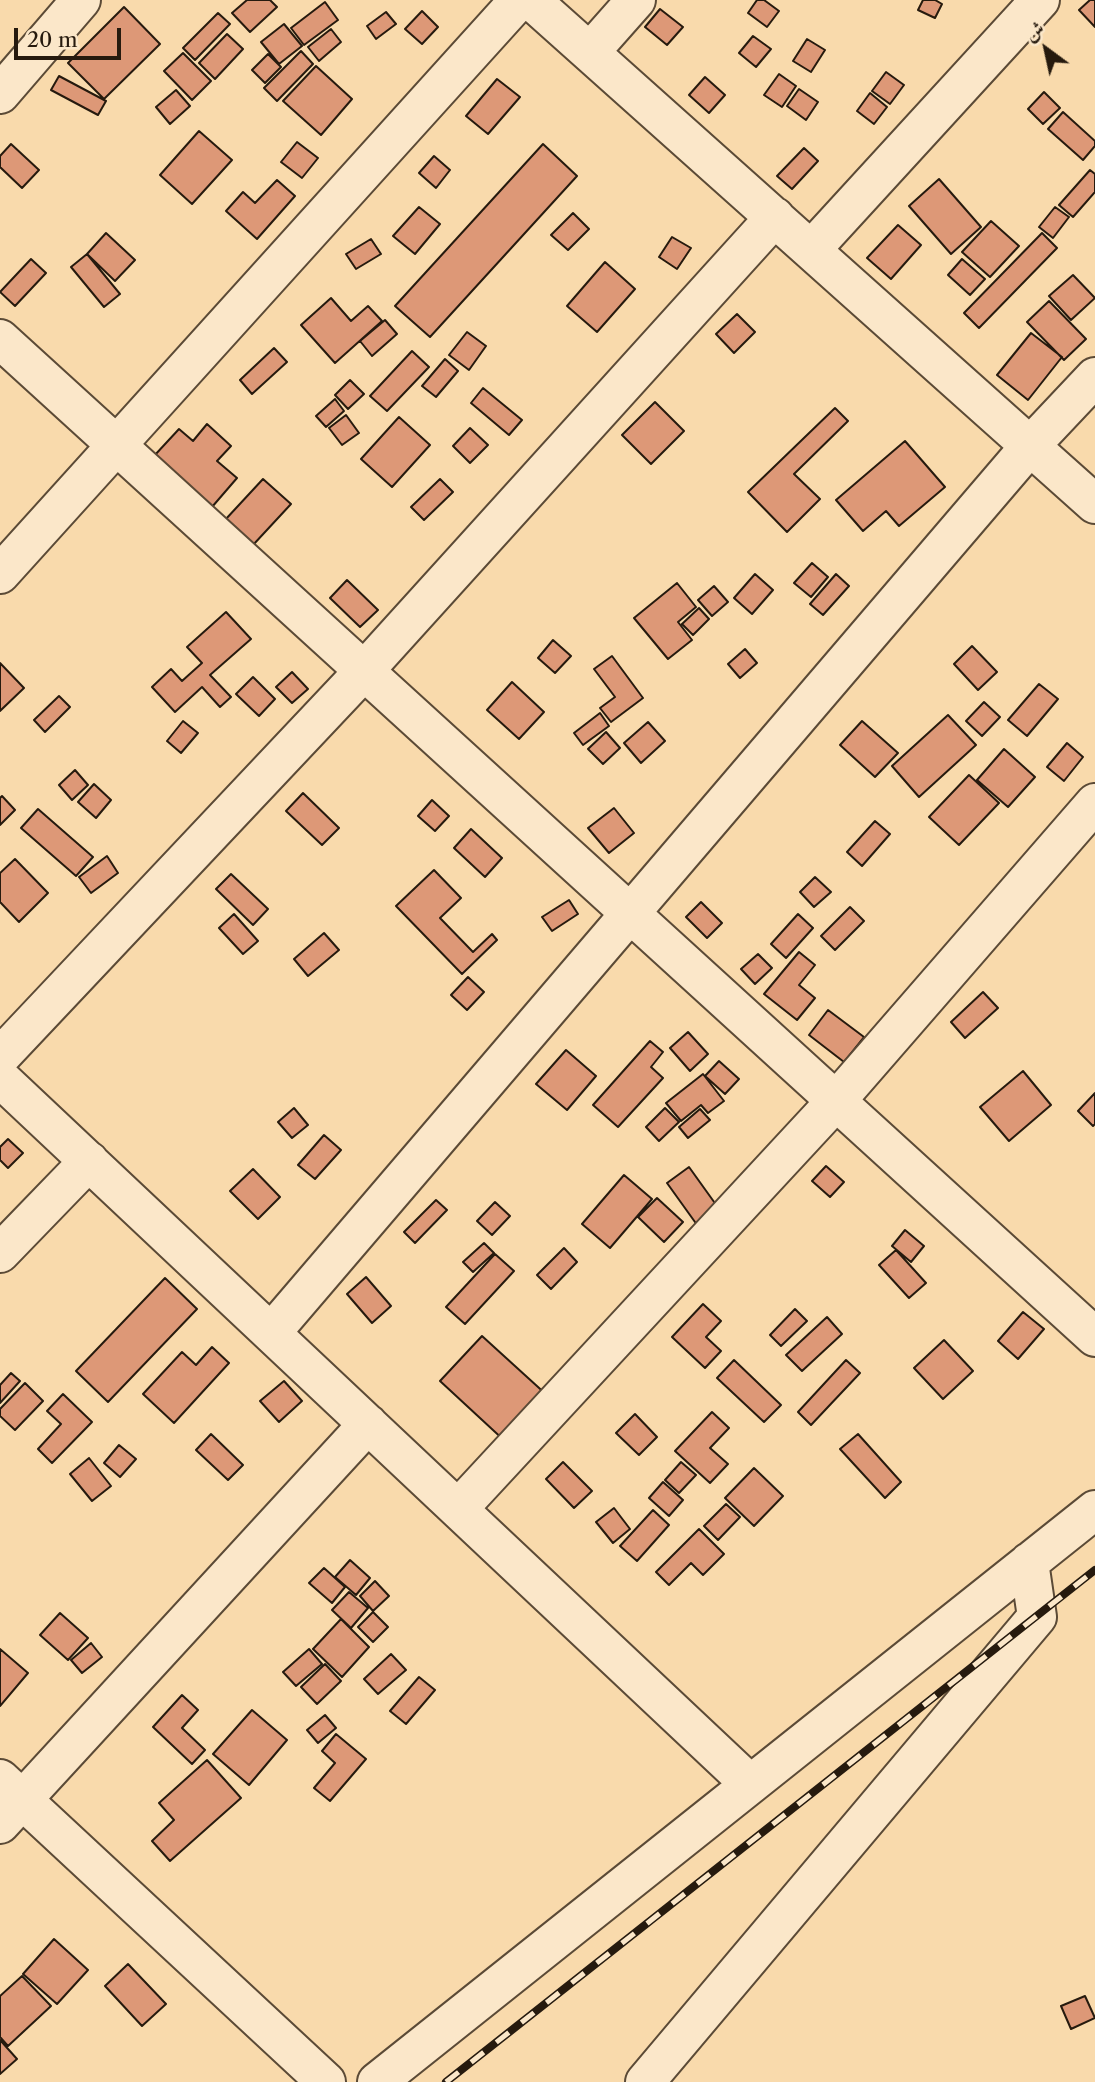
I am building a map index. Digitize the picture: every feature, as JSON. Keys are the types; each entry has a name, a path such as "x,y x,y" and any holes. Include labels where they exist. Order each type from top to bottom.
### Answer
{"street":[{"path":"0,94 81,0"},
{"path":"0,573 519,0"},
{"path":"531,0 1095,504"},
{"path":"590,52 636,0"},
{"path":"811,250 1040,0"},
{"path":"0,1057 364,671 775,217"},
{"path":"0,339 1095,1337"},
{"path":"271,1333 1030,446 1095,377"},
{"path":"458,1509 836,1101 1095,803"},
{"path":"0,1078 750,1784"},
{"path":"0,1253 89,1161"},
{"path":"326,2082 7,1801 368,1424"},
{"path":"377,2082 1095,1510"},
{"path":"645,2082 1037,1617 1029,1562"}],"building":[{"path":"247,0 270,0 277,7 250,32 232,13"},
{"path":"757,0 764,0 779,11 767,27 748,13"},
{"path":"923,0 935,0 942,4 935,18 918,10"},
{"path":"1090,0 1095,0 1095,27 1079,10"},
{"path":"325,2 338,20 304,45 291,28"},
{"path":"124,7 160,44 104,99 68,63"},
{"path":"660,9 683,27 667,45 645,27"},
{"path":"422,11 438,27 422,44 405,29"},
{"path":"386,12 396,24 376,39 367,26"},
{"path":"218,13 230,24 195,60 183,48"},
{"path":"284,24 302,46 279,64 261,42"},
{"path":"331,29 341,42 319,61 308,47"},
{"path":"227,34 243,49 215,79 199,63"},
{"path":"753,36 771,49 756,67 739,53"},
{"path":"807,39 825,50 811,72 793,61"},
{"path":"301,51 313,64 277,101 264,88"},
{"path":"183,53 211,81 192,100 164,71"},
{"path":"268,54 281,67 265,83 252,70"},
{"path":"316,66 352,99 321,135 283,101"},
{"path":"886,72 904,85 890,104 872,91"},
{"path":"779,74 796,86 782,107 764,95"},
{"path":"59,76 106,101 98,115 51,90"},
{"path":"705,77 725,95 709,113 689,95"},
{"path":"497,79 520,97 488,134 466,116"},
{"path":"799,89 818,102 806,120 787,106"},
{"path":"176,90 190,106 170,124 156,107"},
{"path":"1044,92 1060,108 1043,124 1028,109"},
{"path":"870,93 887,107 874,124 857,111"},
{"path":"1063,112 1095,141 1095,146 1083,160 1048,129"},
{"path":"199,131 232,160 192,204 160,175"},
{"path":"297,142 318,158 302,178 281,162"},
{"path":"11,144 39,170 22,188 0,167 0,156"},
{"path":"543,144 577,176 430,337 395,306"},
{"path":"804,148 818,161 792,189 777,176"},
{"path":"434,156 450,170 436,188 419,173"},
{"path":"1090,170 1095,174 1095,192 1073,217 1059,205"},
{"path":"939,179 981,227 951,254 909,206"},
{"path":"277,180 295,196 257,239 226,211 243,192 255,203"},
{"path":"419,207 440,224 415,254 393,236"},
{"path":"1055,207 1069,217 1053,238 1039,227"},
{"path":"573,213 589,229 568,250 551,235"},
{"path":"991,221 1019,246 990,277 962,252"},
{"path":"898,225 921,245 891,279 867,258"},
{"path":"106,233 135,260 115,281 87,254"},
{"path":"1042,233 1057,248 979,328 964,313"},
{"path":"672,237 691,248 677,269 659,257"},
{"path":"371,239 381,254 356,269 346,254"},
{"path":"87,254 120,294 104,307 71,267"},
{"path":"31,259 46,273 15,306 0,292"},
{"path":"962,259 985,279 970,295 948,275"},
{"path":"605,262 635,289 597,332 567,306"},
{"path":"1073,275 1095,298 1071,320 1049,296"},
{"path":"331,298 351,321 368,306 382,321 335,363 301,325"},
{"path":"1049,301 1086,339 1064,360 1027,322"},
{"path":"737,314 755,332 734,353 716,334"},
{"path":"385,320 397,334 372,356 360,341"},
{"path":"467,332 486,346 469,370 449,355"},
{"path":"1031,333 1062,357 1028,400 997,375"},
{"path":"274,348 287,362 252,394 240,380"},
{"path":"412,351 429,367 387,411 370,396"},
{"path":"445,359 458,371 436,397 422,386"},
{"path":"350,380 364,394 348,409 335,395"},
{"path":"483,388 522,420 509,435 471,403"},
{"path":"335,399 344,411 326,427 316,416"},
{"path":"655,402 684,431 651,464 622,435"},
{"path":"835,408 848,421 794,474 820,499 787,532 748,492"},
{"path":"346,415 359,433 342,445 329,428"},
{"path":"399,417 430,445 392,487 361,459"},
{"path":"207,424 231,446 217,461 237,478 212,507 154,456 179,429 193,441"},
{"path":"470,428 488,445 470,463 453,446"},
{"path":"905,441 945,487 899,526 886,511 863,531 836,500"},
{"path":"263,479 291,504 253,545 225,520"},
{"path":"440,479 453,492 424,520 411,507"},
{"path":"812,563 828,577 811,597 794,583"},
{"path":"755,574 773,590 752,614 734,598"},
{"path":"836,574 849,586 823,615 810,604"},
{"path":"347,580 378,610 360,627 330,598"},
{"path":"677,583 696,607 678,622 692,640 668,659 634,618"},
{"path":"714,586 728,602 712,616 698,600"},
{"path":"699,608 709,619 693,635 682,624"},
{"path":"226,612 251,639 210,675 231,697 220,707 202,687 175,712 152,687 171,669 182,681 202,663 187,647"},
{"path":"553,640 571,656 555,673 538,658"},
{"path":"972,646 997,672 978,690 954,664"},
{"path":"745,649 757,663 740,678 728,664"},
{"path":"612,656 643,698 611,722 600,708 615,697 594,669"},
{"path":"0,663 24,688 0,711"},
{"path":"292,672 308,689 292,703 276,687"},
{"path":"253,677 275,699 259,716 236,694"},
{"path":"512,682 544,712 519,739 487,710"},
{"path":"1039,684 1058,699 1027,736 1008,720"},
{"path":"59,696 70,707 45,732 34,720"},
{"path":"984,702 1000,717 982,736 966,721"},
{"path":"600,713 609,726 583,745 574,733"},
{"path":"948,715 976,745 919,797 892,766"},
{"path":"183,721 198,733 181,753 167,741"},
{"path":"862,721 898,753 875,777 840,745"},
{"path":"648,722 665,741 641,763 624,743"},
{"path":"606,732 620,748 603,764 588,749"},
{"path":"1067,743 1083,757 1064,781 1047,767"},
{"path":"1004,749 1035,777 1008,807 977,780"},
{"path":"75,770 88,785 72,800 59,785"},
{"path":"969,775 999,803 959,845 929,817"},
{"path":"94,784 111,800 96,818 78,802"},
{"path":"303,793 339,828 322,845 286,811"},
{"path":"2,796 15,810 0,825 0,798"},
{"path":"432,800 449,816 435,831 418,816"},
{"path":"614,808 634,833 609,853 588,828"},
{"path":"38,809 93,857 76,876 21,828"},
{"path":"875,821 890,834 862,866 847,852"},
{"path":"471,829 502,858 485,877 454,848"},
{"path":"107,856 118,873 91,893 79,877"},
{"path":"15,859 48,893 19,922 0,902 0,873"},
{"path":"434,870 461,898 440,918 473,952 492,934 497,940 462,974 396,906"},
{"path":"231,874 268,909 253,925 216,889"},
{"path":"815,877 831,892 814,907 800,892"},
{"path":"569,900 578,914 552,931 542,917"},
{"path":"701,902 722,923 707,938 686,917"},
{"path":"850,907 864,921 835,950 821,936"},
{"path":"234,914 258,941 243,954 219,928"},
{"path":"798,914 813,928 786,958 771,944"},
{"path":"324,933 339,950 308,976 294,959"},
{"path":"799,952 815,965 799,985 815,998 797,1020 764,994"},
{"path":"758,954 772,968 755,984 741,969"},
{"path":"468,977 484,992 467,1010 451,995"},
{"path":"983,992 998,1008 965,1038 951,1022"},
{"path":"828,1010 864,1037 844,1062 809,1035"},
{"path":"688,1032 708,1054 690,1071 670,1048"},
{"path":"650,1041 663,1052 651,1067 663,1078 618,1127 593,1105"},
{"path":"566,1050 596,1076 567,1110 536,1084"},
{"path":"719,1061 739,1079 725,1094 705,1076"},
{"path":"1023,1071 1051,1105 1009,1141 980,1107"},
{"path":"703,1074 724,1101 708,1113 701,1105 681,1121 666,1103"},
{"path":"1095,1093 1095,1124 1093,1126 1078,1111"},
{"path":"294,1108 308,1125 292,1138 278,1122"},
{"path":"665,1108 679,1122 659,1141 646,1127"},
{"path":"700,1109 710,1120 688,1138 679,1127"},
{"path":"324,1135 341,1150 315,1179 298,1165"},
{"path":"8,1139 23,1153 8,1168 0,1160 0,1147"},
{"path":"826,1166 844,1182 830,1197 812,1181"},
{"path":"689,1167 722,1213 700,1229 667,1183"},
{"path":"253,1169 280,1197 258,1219 230,1191"},
{"path":"624,1175 652,1199 610,1248 582,1224"},
{"path":"657,1198 683,1222 664,1242 638,1217"},
{"path":"436,1200 447,1210 415,1243 404,1232"},
{"path":"495,1202 510,1216 492,1235 477,1221"},
{"path":"905,1230 924,1246 911,1262 892,1246"},
{"path":"484,1243 494,1253 473,1272 463,1262"},
{"path":"564,1248 577,1262 551,1289 537,1275"},
{"path":"896,1250 926,1283 909,1298 879,1265"},
{"path":"495,1254 514,1271 465,1324 446,1307"},
{"path":"366,1277 391,1306 372,1323 347,1294"},
{"path":"165,1278 197,1309 108,1402 76,1371"},
{"path":"703,1304 721,1321 706,1337 721,1351 705,1368 672,1337"},
{"path":"795,1309 807,1321 781,1346 770,1335"},
{"path":"1023,1312 1044,1329 1018,1359 998,1341"},
{"path":"827,1317 842,1334 802,1371 786,1355"},
{"path":"482,1336 549,1397 507,1443 440,1381"},
{"path":"944,1340 973,1371 943,1399 914,1368"},
{"path":"212,1347 229,1363 174,1423 143,1394 182,1352 196,1365"},
{"path":"734,1360 781,1405 764,1422 717,1378"},
{"path":"846,1360 860,1373 811,1425 798,1412"},
{"path":"11,1373 20,1381 0,1403 0,1385"},
{"path":"284,1381 302,1401 279,1422 260,1401"},
{"path":"25,1383 43,1401 15,1430 0,1416 0,1409"},
{"path":"63,1394 92,1422 52,1463 38,1449 61,1424 47,1411"},
{"path":"712,1412 729,1428 710,1448 728,1464 710,1483 675,1451"},
{"path":"635,1414 657,1437 639,1455 616,1433"},
{"path":"211,1434 243,1465 228,1480 196,1450"},
{"path":"858,1434 901,1482 885,1498 840,1449"},
{"path":"119,1445 136,1459 120,1477 104,1463"},
{"path":"89,1458 111,1486 92,1501 70,1474"},
{"path":"563,1462 592,1491 574,1508 546,1479"},
{"path":"681,1462 696,1475 679,1493 665,1480"},
{"path":"754,1468 783,1496 754,1526 725,1498"},
{"path":"663,1482 683,1500 669,1516 649,1498"},
{"path":"726,1504 740,1517 718,1540 704,1526"},
{"path":"614,1508 630,1529 613,1543 596,1522"},
{"path":"653,1510 669,1525 637,1561 620,1546"},
{"path":"699,1529 724,1554 703,1575 691,1563 669,1585 656,1572"},
{"path":"350,1560 370,1578 356,1595 335,1577"},
{"path":"324,1568 345,1587 332,1603 309,1583"},
{"path":"375,1581 389,1596 373,1611 360,1596"},
{"path":"349,1592 368,1608 351,1628 332,1610"},
{"path":"373,1612 388,1627 373,1642 358,1627"},
{"path":"60,1613 88,1638 68,1660 40,1635"},
{"path":"341,1619 369,1647 342,1677 313,1649"},
{"path":"91,1643 102,1657 82,1673 71,1660"},
{"path":"0,1649 28,1673 0,1706"},
{"path":"309,1649 322,1664 296,1686 283,1672"},
{"path":"391,1654 406,1670 378,1694 364,1679"},
{"path":"325,1664 341,1681 317,1704 301,1687"},
{"path":"419,1677 435,1690 406,1724 390,1711"},
{"path":"182,1695 198,1710 182,1728 205,1750 192,1764 153,1727"},
{"path":"252,1710 287,1740 249,1785 213,1754"},
{"path":"325,1715 336,1728 318,1743 307,1730"},
{"path":"336,1734 366,1759 330,1801 314,1788 335,1763 322,1751"},
{"path":"207,1760 241,1798 170,1861 152,1841 174,1820 159,1803"},
{"path":"54,1939 88,1970 57,2004 23,1974"},
{"path":"128,1964 166,2004 142,2026 105,1986"},
{"path":"22,1976 51,2006 8,2046 0,2037 0,1996"},
{"path":"1085,1996 1095,2018 1071,2029 1061,2006"},
{"path":"0,2040 17,2059 0,2074"}],"railway":[{"path":"446,2082 1095,1570"}]}
